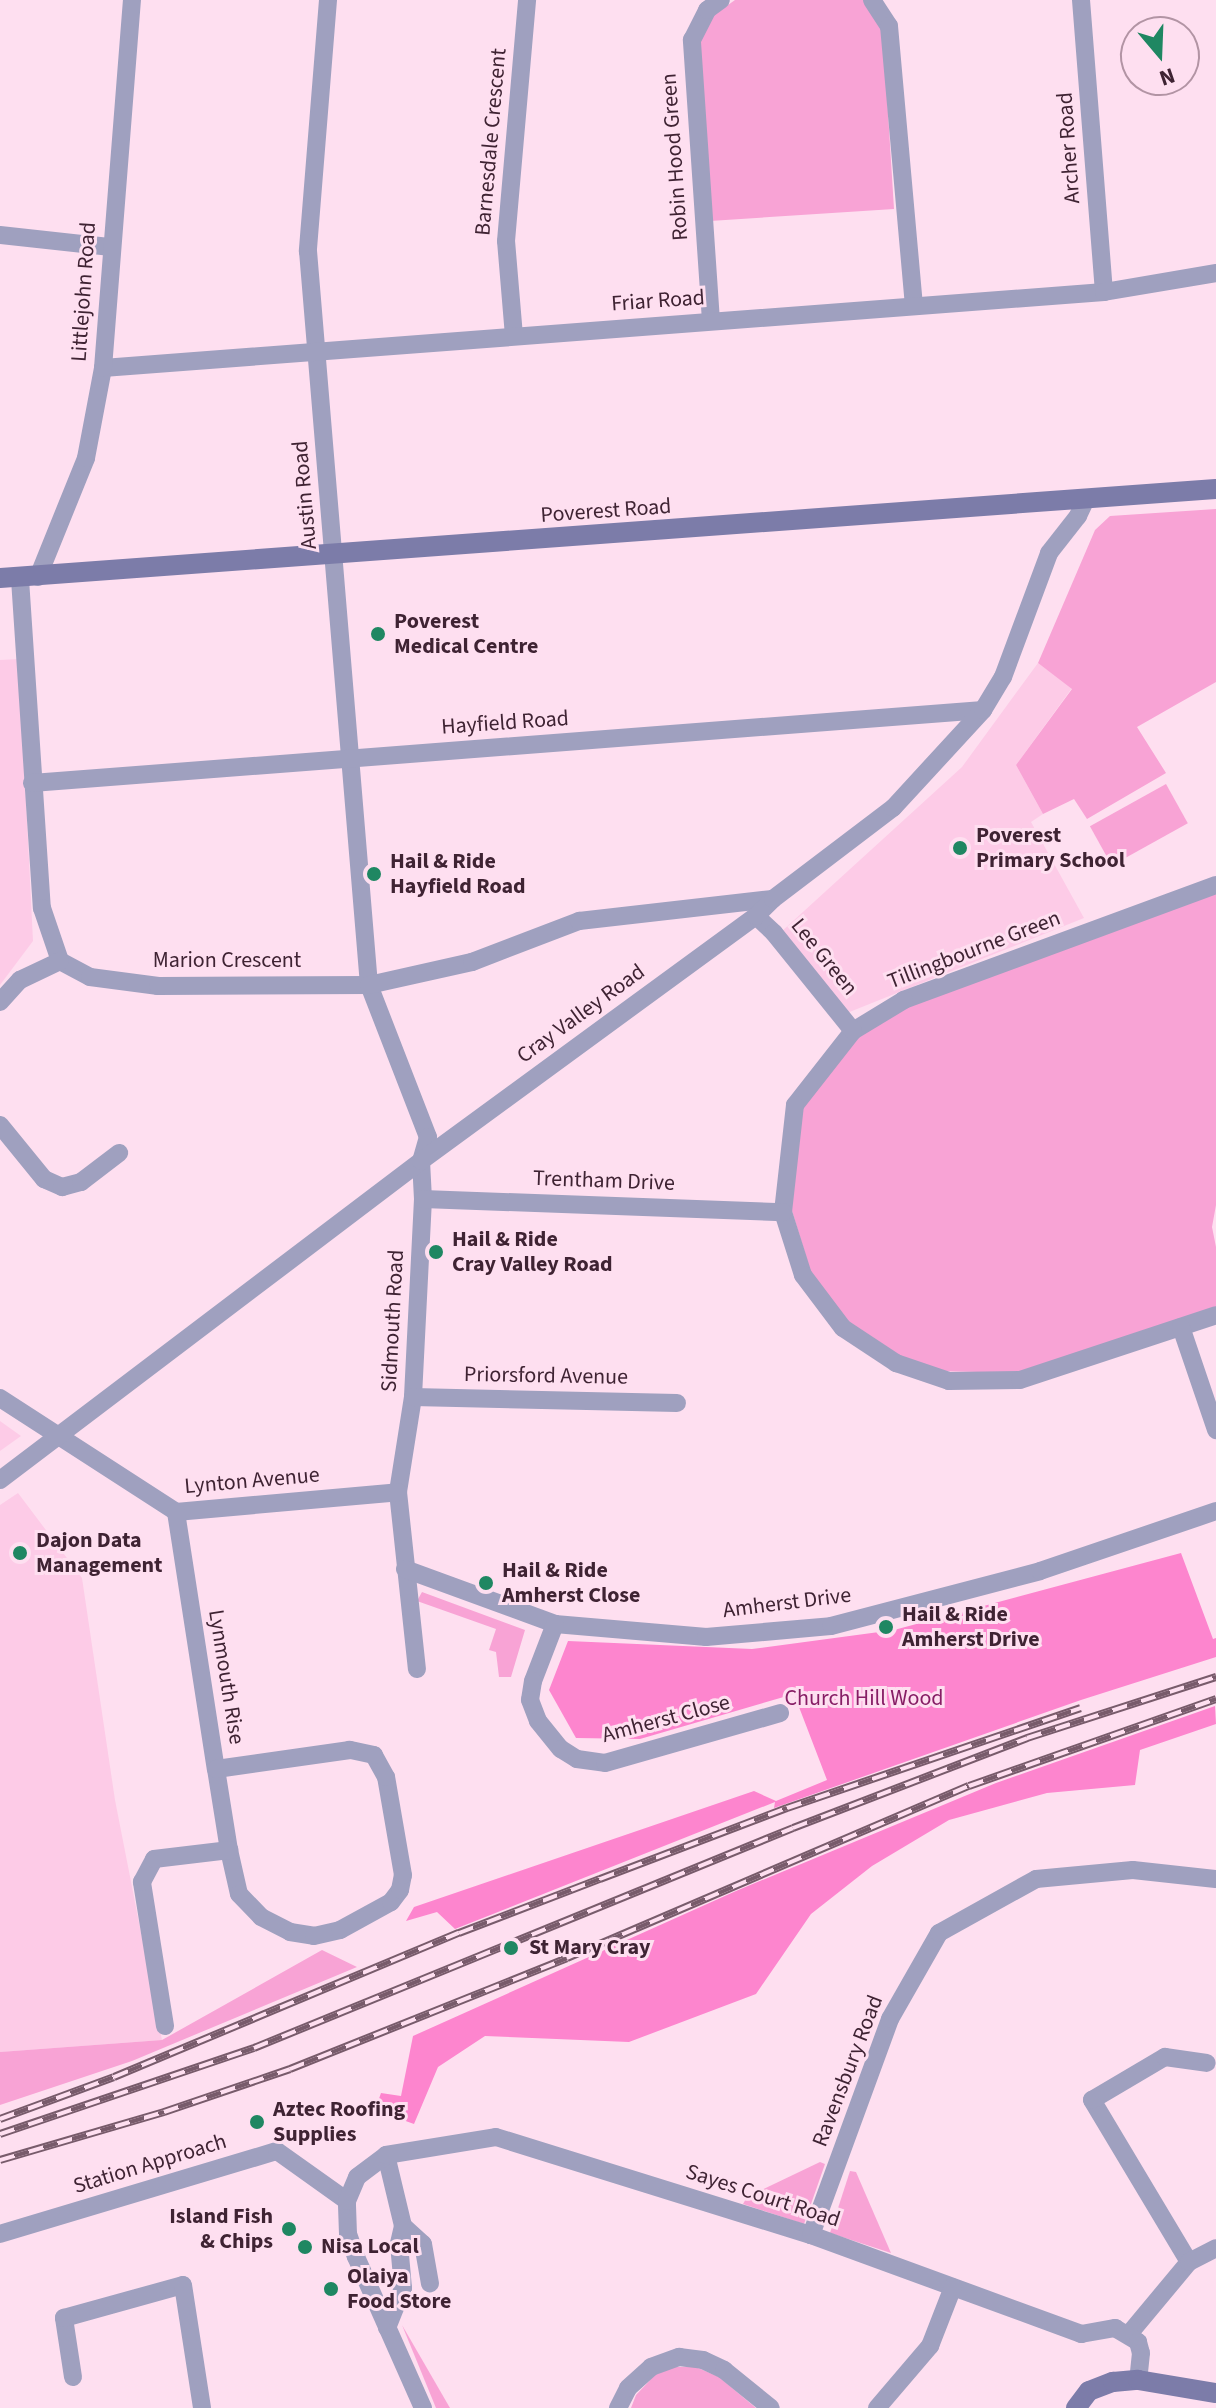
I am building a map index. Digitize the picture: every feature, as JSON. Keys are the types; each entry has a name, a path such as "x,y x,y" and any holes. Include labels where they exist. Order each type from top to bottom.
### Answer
{"street":[{"name":"Littlejohn Road","path":"20,578 86,458 103,368 132,0"},
{"name":"Austin Road","path":"328,0 308,251 369,985"},
{"name":"Barnesdale Crescent","path":"514,336 506,241 527,0"},
{"name":"Robin Hood Green","path":"711,321 692,40 707,10 721,0"},
{"path":"872,0 889,26 914,306"},
{"name":"Archer Road","path":"1081,0 1104,292"},
{"path":"0,235 111,247"},
{"name":"Friar Road","path":"103,368 1104,292 1216,273"},
{"name":"Poverest Road","path":"20,578 1216,489"},
{"name":"Cray Valley Road","path":"0,1480 421,1161 756,916 773,899 893,808 983,710 1003,677 1049,553 1078,516 1086,499"},
{"path":"0,1002 20,980 60,961 42,908 20,578"},
{"name":"Hayfield Road","path":"32,783 983,710"},
{"name":"Tillingbourne Green","path":"1216,885 904,1000 853,1031 795,1105 783,1212 803,1275 843,1328 896,1363 949,1381 1020,1380 1216,1315"},
{"name":"Marion Crescent","path":"60,961 90,977 158,986 369,985 472,962 579,921 773,899"},
{"name":"Lee Green","path":"756,916 774,933 853,1031"},
{"name":"Sidmouth Road","path":"369,985 428,1137 421,1161 423,1199 413,1397 398,1492 417,1669"},
{"path":"0,1125 44,1179 62,1187 81,1182 119,1153"},
{"name":"Trentham Drive","path":"423,1199 783,1212"},
{"path":"1181,1327 1216,1430"},
{"name":"Priorsford Avenue","path":"413,1397 677,1403"},
{"name":"Lynton Avenue","path":"0,1398 176,1512 398,1492"},
{"name":"Amherst Drive","path":"405,1569 555,1624 706,1637 831,1626 1040,1571 1216,1511"},
{"name":"Lynmouth Rise","path":"176,1512 229,1850"},
{"name":"Amherst Close","path":"555,1624 533,1681 530,1700 538,1721 561,1749 577,1759 605,1763 780,1713"},
{"path":"165,2026 142,1882 154,1859 229,1850 239,1894 261,1917 290,1932 314,1936 340,1930 391,1902 400,1890 403,1875 386,1777 374,1755 350,1750 216,1769"},
{"name":"Ravensbury Road","path":"811,2235 890,2019 939,1933 1036,1879 1133,1870 1216,1879"},
{"path":"1189,2262 1092,2100 1165,2057 1207,2063"},
{"name":"Sayes Court Road","path":"386,2155 496,2137 811,2235 1081,2334 1115,2328 1129,2334"},
{"name":"Station Approach","path":"0,2234 277,2151 347,2201"},
{"path":"387,2328 403,2288 399,2244 403,2226 386,2155 357,2177 347,2201 348,2234 387,2328 423,2408"},
{"path":"403,2226 423,2244 430,2283"},
{"path":"1138,2380 1141,2353 1138,2342 1129,2334 1189,2262 1216,2248"},
{"path":"73,2377 63,2309 183,2285 202,2408"},
{"path":"877,2408 930,2346 953,2287"},
{"path":"618,2408 628,2388 651,2367 679,2357 703,2360 724,2370 771,2408"},
{"path":"1076,2408 1089,2391 1113,2382 1138,2380 1216,2393"}],"shaded area":[{"path":"735,0 864,0 883,32 894,209 710,221 700,38 714,15"},
{"path":"1216,509 1216,682 1137,727 1166,773 1087,819 1074,799 1043,814 1016,765 1072,689 1038,663 1095,530 1110,516"},
{"path":"19,659 33,941 0,985 0,660"},
{"name":"Poverest Primary School","path":"1038,663 1072,688 1016,765 1043,814 1031,822 1084,918 847,1013 781,932 962,767"},
{"path":"1166,784 1188,823 1112,866 1090,826"},
{"path":"1216,892 1216,1205 1212,1227 1216,1247 1216,1310 1021,1373 936,1371 894,1355 847,1322 811,1273 789,1201 803,1108 841,1051 896,1010"},
{"path":"0,1421 21,1436 0,1451"},
{"path":"18,1493 82,1578 115,1800 162,2040 0,2052 0,1505"},
{"path":"422,1592 525,1630 511,1677 499,1677 496,1652 489,1650 496,1629 417,1601"},
{"path":"322,1950 357,1967 132,2061 0,2105 0,2052 162,2040"},
{"path":"820,2162 825,2164 804,2224 743,2204 747,2197"},
{"path":"850,2171 856,2172 891,2253 830,2233"},
{"path":"402,2325 450,2408 436,2408"},
{"path":"673,2367 696,2367 719,2377 756,2408 631,2408 636,2395 655,2375"}],"green space":[{"name":"Church Hill Wood","path":"1181,1553 1213,1639 1216,1638 1216,1657 1081,1700 774,1808 775,1802 455,1929 437,1912 406,1921 414,1907 754,1791 776,1801 827,1780 794,1694 640,1739 576,1738 549,1690 568,1641 752,1649 894,1630"},
{"path":"1215,1706 1216,1724 1140,1750 1135,1785 1047,1793 949,1820 872,1866 811,1914 756,1994 629,2042 485,2036 438,2067 414,2124 375,2110 381,2093 401,2096 413,2036 736,1891 996,1783"}],"railway":[{"path":"0,2134 254,2048 793,1828 1027,1738 1216,1677"},
{"path":"0,2160 164,2112 290,2069 567,1958 969,1786 1216,1699"},
{"path":"0,2119 114,2077 459,1933 600,1879 787,1808 1080,1708"}],"place":[{"name":"Poverest Medical Centre","path":"378,634"},
{"name":"Poverest Primary School","path":"960,848"},
{"name":"Hail & Ride Hayfield Road","path":"374,874"},
{"name":"Hail & Ride Cray Valley Road","path":"436,1252"},
{"name":"Dajon Data Management","path":"20,1553"},
{"name":"Hail & Ride Amherst Close","path":"486,1583"},
{"name":"Hail & Ride Amherst Drive","path":"886,1627"},
{"name":"St Mary Cray","path":"511,1948"},
{"name":"Aztec Roofing Supplies","path":"257,2122"},
{"name":"Island Fish & Chips","path":"289,2229"},
{"name":"Nisa Local","path":"305,2247"},
{"name":"Olaiya Food Store","path":"331,2289"}]}
